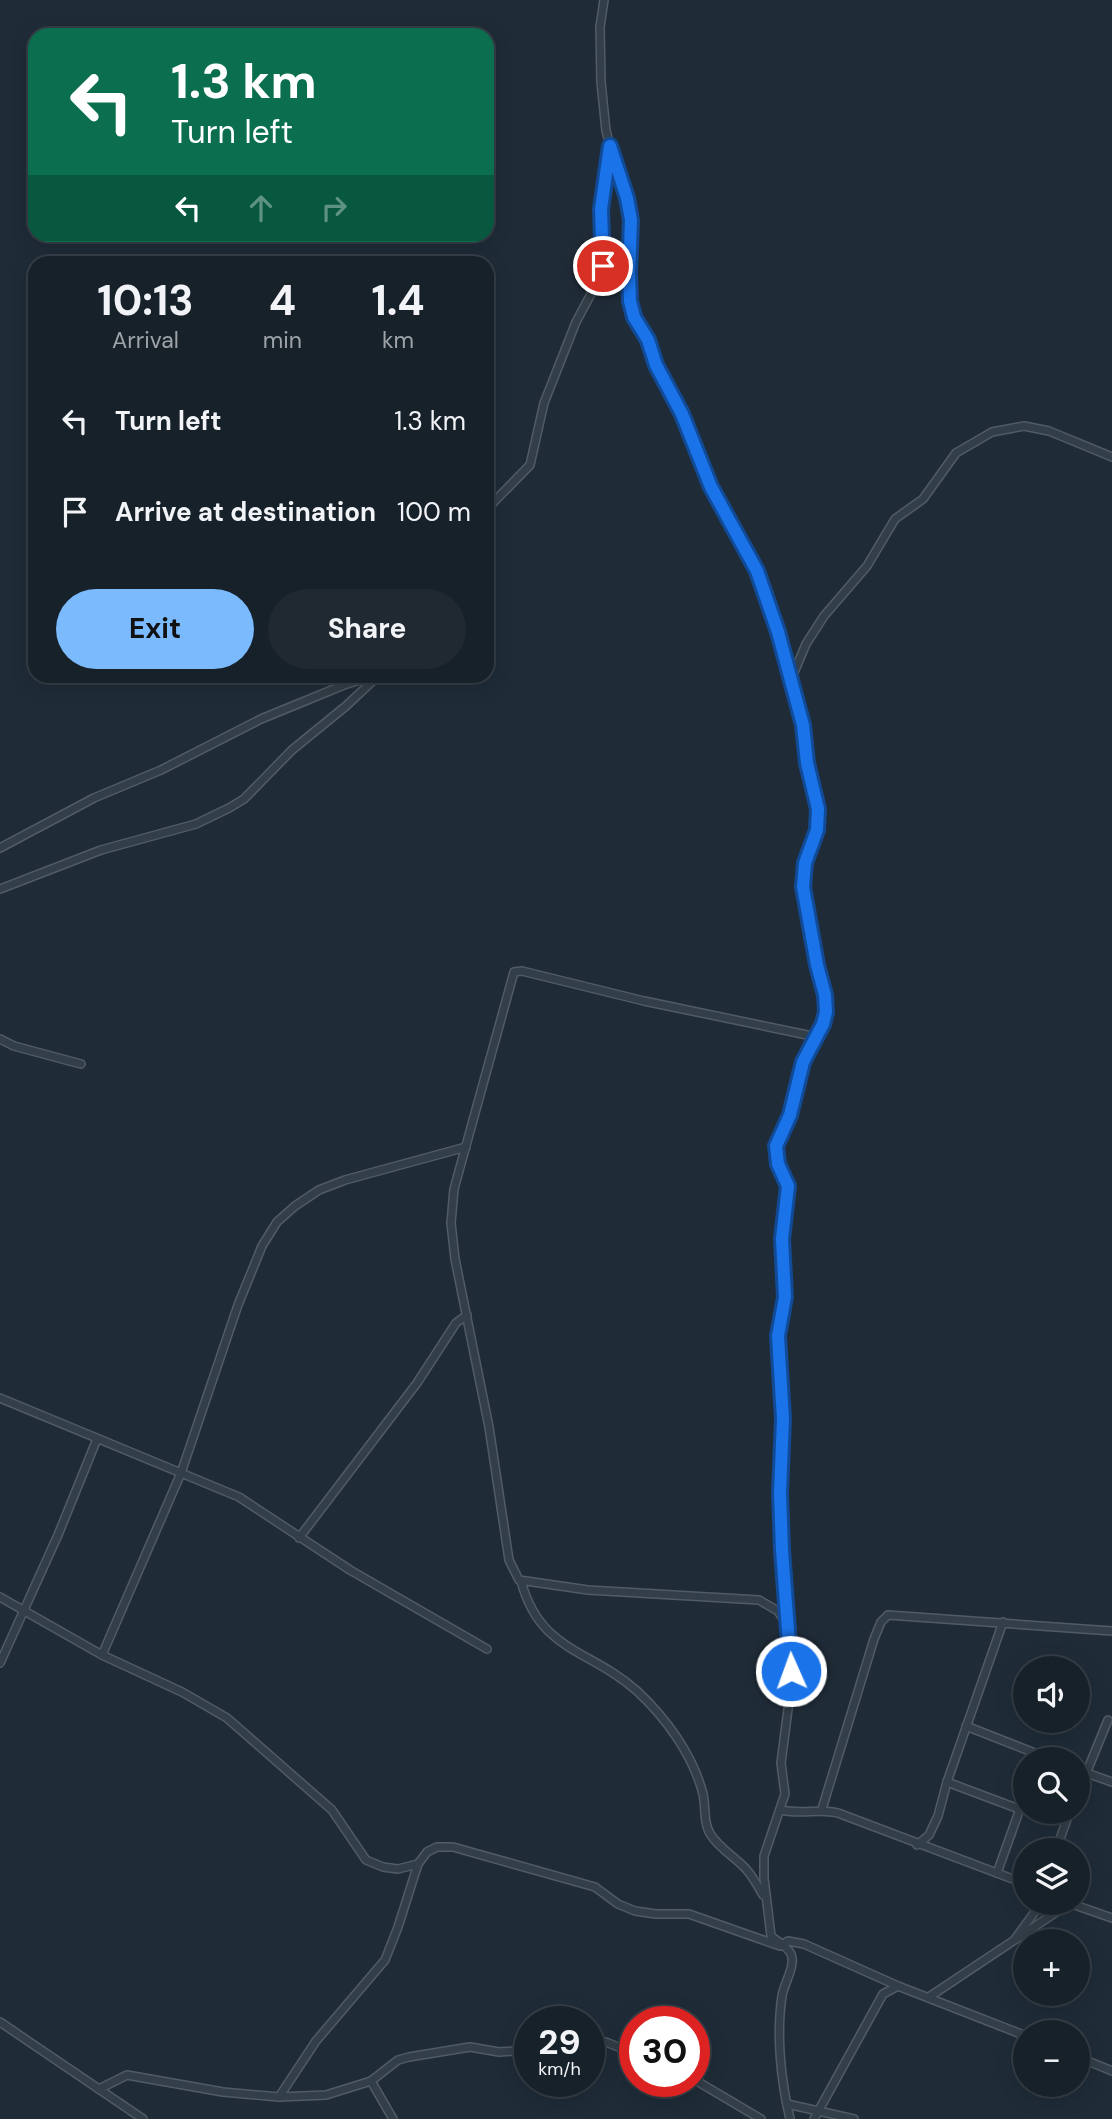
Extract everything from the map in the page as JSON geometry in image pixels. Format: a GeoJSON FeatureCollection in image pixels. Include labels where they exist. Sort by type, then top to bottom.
{"type":"FeatureCollection","features":[{"type":"Feature","properties":{"kind":"street"},"geometry":{"type":"LineString","coordinates":[[604,0],[600,27],[601,82],[610,146],[627,198],[631,220],[629,274],[630,301],[634,317],[648,340],[656,365],[682,414],[711,487],[757,571],[778,632],[803,725],[807,763],[818,809],[817,830],[803,874],[826,1012],[817,1037],[803,1062],[790,1115],[776,1146],[778,1164],[788,1186],[782,1239],[785,1297],[778,1336],[783,1419],[780,1493],[782,1550],[790,1629],[791,1686],[781,1763],[785,1794],[764,1856],[771,1936],[785,1947],[792,1960],[782,1998],[780,2033],[790,2119]]}},
{"type":"Feature","properties":{"kind":"street"},"geometry":{"type":"LineString","coordinates":[[494,502],[530,465],[544,403],[576,322],[599,279],[603,266],[601,209],[610,146]]}},
{"type":"Feature","properties":{"kind":"street"},"geometry":{"type":"LineString","coordinates":[[790,683],[806,644],[824,616],[867,566],[895,519],[923,499],[956,453],[992,432],[1024,426],[1049,431],[1112,457]]}},
{"type":"Feature","properties":{"kind":"street"},"geometry":{"type":"LineString","coordinates":[[0,848],[94,798],[161,770],[261,719],[351,683]]}},
{"type":"Feature","properties":{"kind":"street"},"geometry":{"type":"LineString","coordinates":[[0,889],[101,850],[197,824],[229,808],[244,799],[292,750],[346,706],[368,683]]}},
{"type":"Feature","properties":{"kind":"street"},"geometry":{"type":"LineString","coordinates":[[766,1901],[746,1868],[709,1832],[702,1791],[688,1756],[667,1724],[638,1692],[618,1676],[574,1651],[544,1628],[533,1615],[521,1581],[515,1575],[509,1560],[489,1427],[451,1223],[454,1189],[511,978],[517,971],[817,1037]]}},
{"type":"Feature","properties":{"kind":"street"},"geometry":{"type":"LineString","coordinates":[[0,1039],[14,1046],[81,1064]]}},
{"type":"Feature","properties":{"kind":"street"},"geometry":{"type":"LineString","coordinates":[[102,1655],[181,1473],[242,1297],[262,1246],[277,1222],[319,1190],[345,1180],[466,1147]]}},
{"type":"Feature","properties":{"kind":"street"},"geometry":{"type":"LineString","coordinates":[[299,1538],[416,1383],[456,1323],[467,1315]]}},
{"type":"Feature","properties":{"kind":"street"},"geometry":{"type":"LineString","coordinates":[[0,1408],[2,1399],[239,1497],[299,1538],[487,1649]]}},
{"type":"Feature","properties":{"kind":"street"},"geometry":{"type":"LineString","coordinates":[[0,1663],[58,1535],[97,1439]]}},
{"type":"Feature","properties":{"kind":"street"},"geometry":{"type":"LineString","coordinates":[[521,1581],[588,1590],[759,1600],[778,1611],[790,1629]]}},
{"type":"Feature","properties":{"kind":"street"},"geometry":{"type":"LineString","coordinates":[[0,1597],[102,1655],[182,1692],[228,1718],[332,1810],[366,1860],[383,1867],[398,1869],[418,1864]]}},
{"type":"Feature","properties":{"kind":"street"},"geometry":{"type":"LineString","coordinates":[[822,1809],[881,1622],[888,1615],[1112,1631]]}},
{"type":"Feature","properties":{"kind":"street"},"geometry":{"type":"LineString","coordinates":[[917,1845],[929,1835],[934,1826],[1003,1622]]}},
{"type":"Feature","properties":{"kind":"street"},"geometry":{"type":"LineString","coordinates":[[1090,1765],[1108,1720]]}},
{"type":"Feature","properties":{"kind":"street"},"geometry":{"type":"LineString","coordinates":[[966,1726],[1015,1747]]}},
{"type":"Feature","properties":{"kind":"street"},"geometry":{"type":"LineString","coordinates":[[1090,1774],[1112,1782]]}},
{"type":"Feature","properties":{"kind":"street"},"geometry":{"type":"LineString","coordinates":[[947,1782],[1013,1807]]}},
{"type":"Feature","properties":{"kind":"street"},"geometry":{"type":"LineString","coordinates":[[781,1810],[807,1814],[822,1809],[838,1813],[1013,1879]]}},
{"type":"Feature","properties":{"kind":"street"},"geometry":{"type":"LineString","coordinates":[[997,1873],[1014,1824]]}},
{"type":"Feature","properties":{"kind":"street"},"geometry":{"type":"LineString","coordinates":[[279,2097],[316,2042],[385,1960],[418,1864],[427,1852],[437,1847],[453,1847],[595,1887],[618,1904],[635,1910],[656,1914],[689,1914],[785,1947]]}},
{"type":"Feature","properties":{"kind":"street"},"geometry":{"type":"LineString","coordinates":[[1090,1910],[1112,1918]]}},
{"type":"Feature","properties":{"kind":"street"},"geometry":{"type":"LineString","coordinates":[[1011,1945],[1033,1915]]}},
{"type":"Feature","properties":{"kind":"street"},"geometry":{"type":"LineString","coordinates":[[929,1997],[1052,1915]]}},
{"type":"Feature","properties":{"kind":"street"},"geometry":{"type":"LineString","coordinates":[[785,1947],[788,1941],[804,1944],[898,1986],[1013,2031]]}},
{"type":"Feature","properties":{"kind":"street"},"geometry":{"type":"LineString","coordinates":[[816,2116],[883,1994],[898,1986]]}},
{"type":"Feature","properties":{"kind":"street"},"geometry":{"type":"LineString","coordinates":[[0,2022],[143,2119]]}},
{"type":"Feature","properties":{"kind":"street"},"geometry":{"type":"LineString","coordinates":[[99,2089],[127,2076],[223,2092],[279,2097],[326,2095],[371,2081],[398,2060],[409,2057],[470,2047],[499,2052],[514,2051]]}},
{"type":"Feature","properties":{"kind":"street"},"geometry":{"type":"LineString","coordinates":[[1090,2062],[1112,2071]]}},
{"type":"Feature","properties":{"kind":"street"},"geometry":{"type":"LineString","coordinates":[[371,2081],[393,2119]]}},
{"type":"Feature","properties":{"kind":"street"},"geometry":{"type":"LineString","coordinates":[[710,2089],[761,2119]]}},
{"type":"Feature","properties":{"kind":"street"},"geometry":{"type":"LineString","coordinates":[[787,2104],[816,2116],[854,2119]]}},
{"type":"Feature","properties":{"kind":"route"},"geometry":{"type":"LineString","coordinates":[[603,266],[601,209],[610,146],[627,198],[631,220],[629,274],[630,301],[634,317],[648,340],[656,365],[682,414],[721,508],[734,526],[757,571],[778,632],[803,725],[807,763],[818,809],[817,830],[805,863],[803,887],[826,1012],[812,1049],[803,1062],[790,1115],[776,1146],[778,1164],[788,1186],[782,1239],[785,1297],[778,1324],[778,1336],[783,1419],[780,1493],[783,1581],[790,1629],[791,1671]]}}]}
